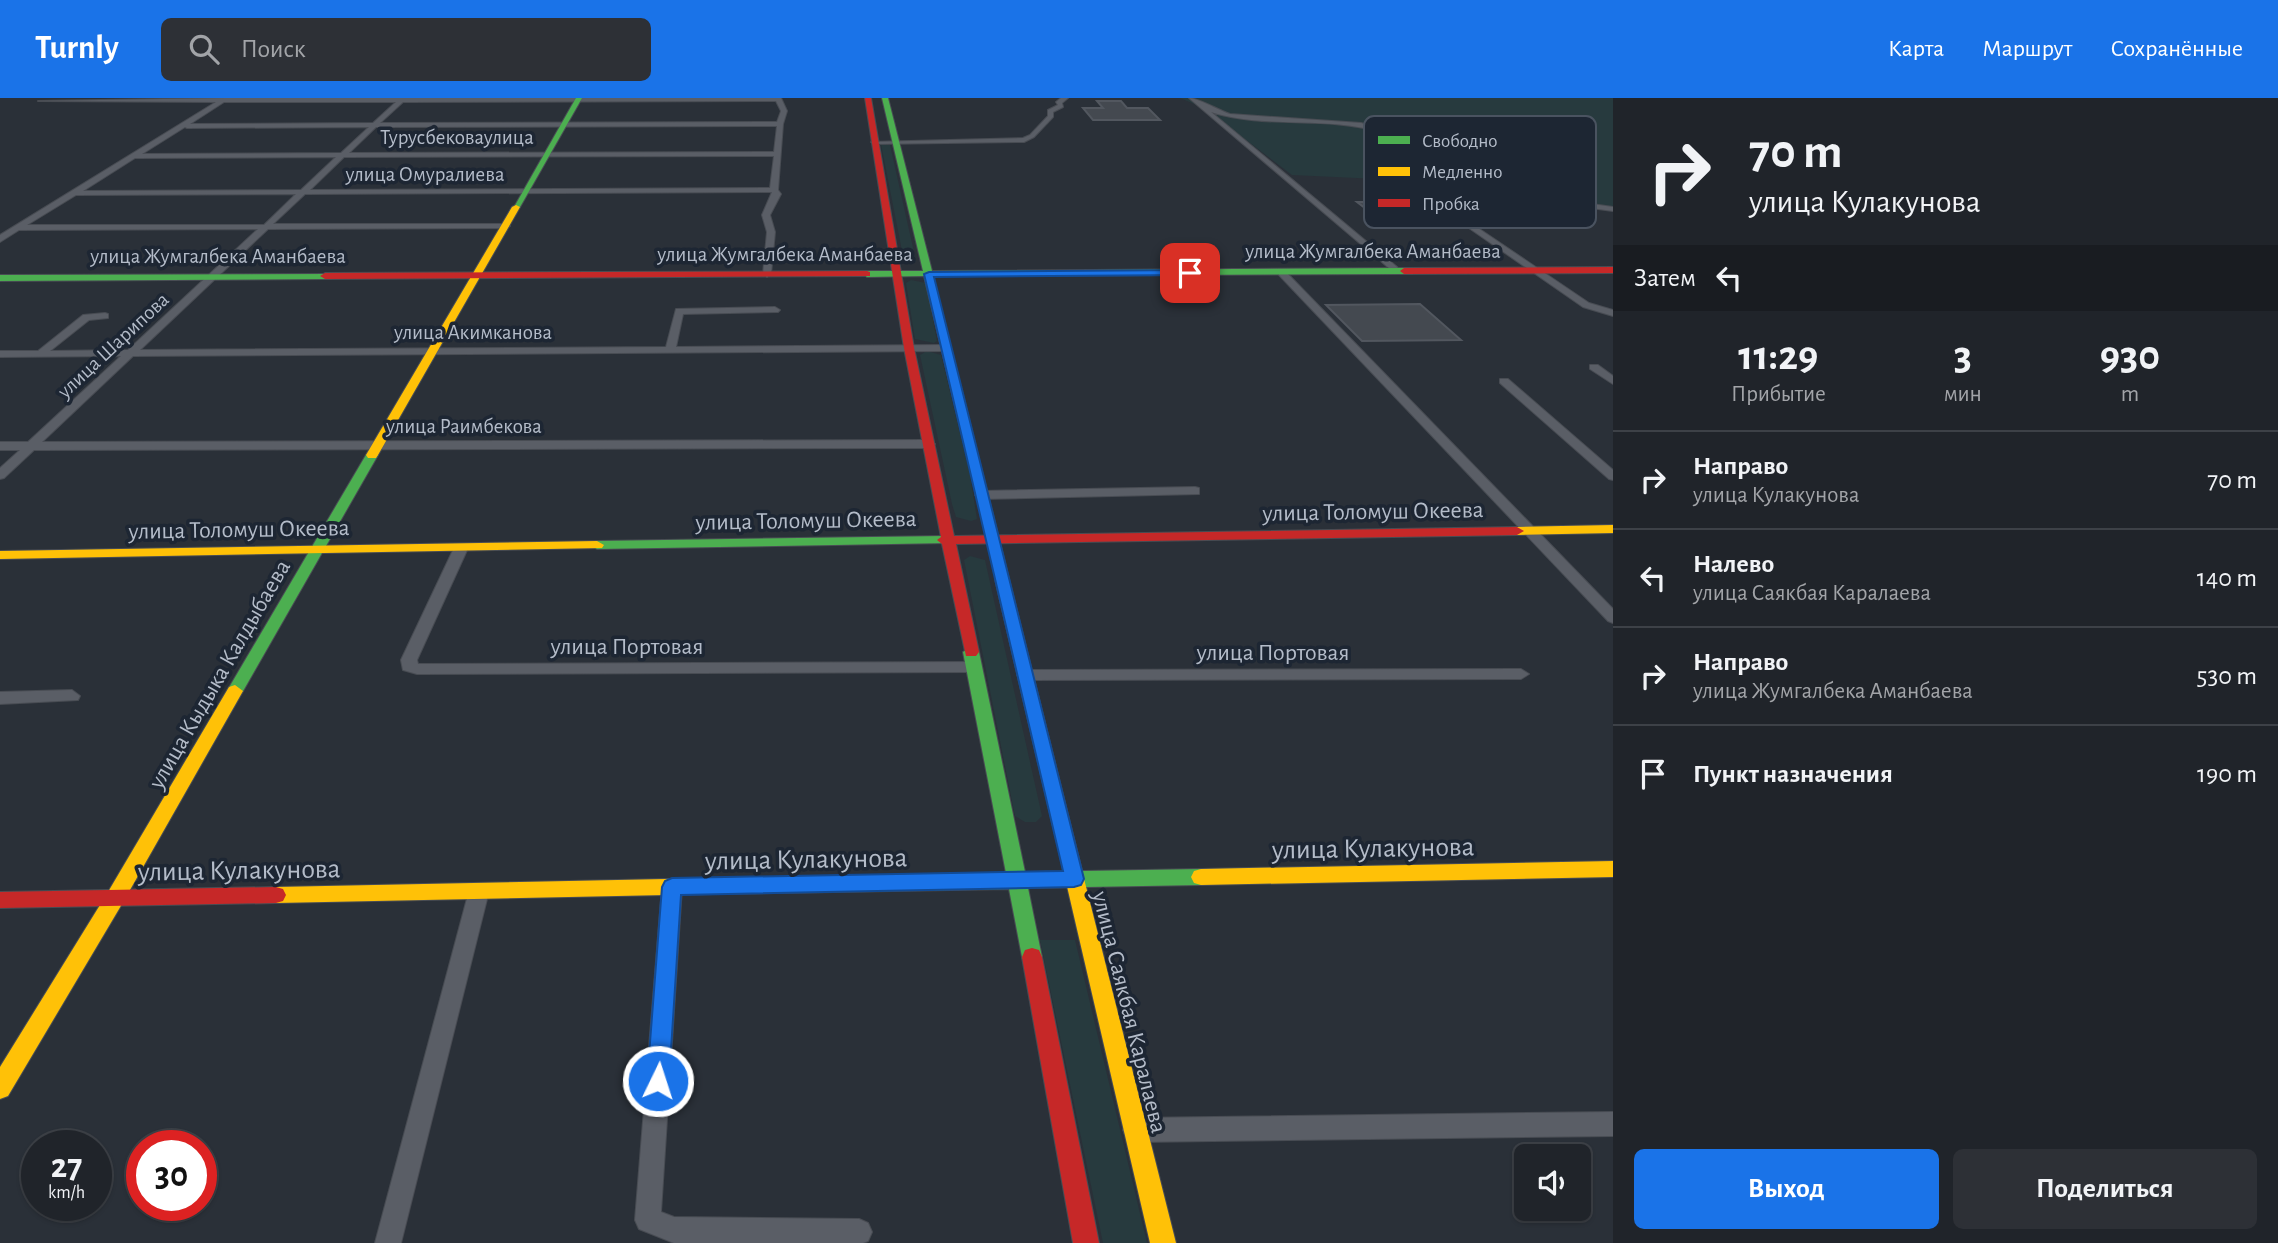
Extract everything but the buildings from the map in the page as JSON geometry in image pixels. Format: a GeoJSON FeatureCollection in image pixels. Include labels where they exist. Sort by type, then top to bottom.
{"type":"FeatureCollection","features":[{"type":"Feature","properties":{"kind":"street"},"geometry":{"type":"LineString","coordinates":[[868,98],[909,348],[1018,880],[1086,1243]]}},
{"type":"Feature","properties":{"kind":"street","name":"улица Саякбая Каралаева"},"geometry":{"type":"LineString","coordinates":[[885,98],[1163,1243]]}},
{"type":"Feature","properties":{"kind":"street"},"geometry":{"type":"LineString","coordinates":[[874,142],[1029,138],[1051,116],[1051,111],[1061,106],[1059,102],[1065,98]]}},
{"type":"Feature","properties":{"kind":"street"},"geometry":{"type":"LineString","coordinates":[[0,239],[227,99]]}},
{"type":"Feature","properties":{"kind":"street","name":"улица Шарипова"},"geometry":{"type":"LineString","coordinates":[[0,475],[403,99]]}},
{"type":"Feature","properties":{"kind":"street","name":"улица Кыдыка Калдыбаева"},"geometry":{"type":"LineString","coordinates":[[0,1088],[115,898],[578,99]]}},
{"type":"Feature","properties":{"kind":"street"},"geometry":{"type":"LineString","coordinates":[[41,101],[778,99],[784,111],[780,124],[774,190],[777,194],[766,215],[771,232],[767,274]]}},
{"type":"Feature","properties":{"kind":"street"},"geometry":{"type":"LineString","coordinates":[[1194,100],[1215,111],[1252,118],[1338,120],[1364,125]]}},
{"type":"Feature","properties":{"kind":"street"},"geometry":{"type":"LineString","coordinates":[[1194,100],[1399,272]]}},
{"type":"Feature","properties":{"kind":"street"},"geometry":{"type":"LineString","coordinates":[[187,126],[780,124]]}},
{"type":"Feature","properties":{"kind":"street","name":"Турусбековаулица"},"geometry":{"type":"LineString","coordinates":[[136,156],[779,154]]}},
{"type":"Feature","properties":{"kind":"street","name":"улица Омуралиева"},"geometry":{"type":"LineString","coordinates":[[76,193],[774,190]]}},
{"type":"Feature","properties":{"kind":"street"},"geometry":{"type":"LineString","coordinates":[[18,228],[506,226]]}},
{"type":"Feature","properties":{"kind":"street"},"geometry":{"type":"LineString","coordinates":[[1475,228],[1586,305],[1613,313]]}},
{"type":"Feature","properties":{"kind":"street","name":"улица Жумгалбека Аманбаева"},"geometry":{"type":"LineString","coordinates":[[0,278],[1613,270]]}},
{"type":"Feature","properties":{"kind":"street"},"geometry":{"type":"LineString","coordinates":[[1282,273],[1613,618]]}},
{"type":"Feature","properties":{"kind":"street"},"geometry":{"type":"LineString","coordinates":[[670,351],[679,311],[775,310]]}},
{"type":"Feature","properties":{"kind":"street"},"geometry":{"type":"LineString","coordinates":[[41,353],[86,317],[105,316]]}},
{"type":"Feature","properties":{"kind":"street","name":"улица Акимканова"},"geometry":{"type":"LineString","coordinates":[[0,354],[946,348]]}},
{"type":"Feature","properties":{"kind":"street"},"geometry":{"type":"LineString","coordinates":[[1594,367],[1613,381]]}},
{"type":"Feature","properties":{"kind":"street"},"geometry":{"type":"LineString","coordinates":[[1504,381],[1613,476]]}},
{"type":"Feature","properties":{"kind":"street","name":"улица Раимбекова"},"geometry":{"type":"LineString","coordinates":[[0,446],[929,444]]}},
{"type":"Feature","properties":{"kind":"street"},"geometry":{"type":"LineString","coordinates":[[981,495],[1195,491]]}},
{"type":"Feature","properties":{"kind":"street","name":"улица Толомуш Океева"},"geometry":{"type":"LineString","coordinates":[[0,555],[1613,530]]}},
{"type":"Feature","properties":{"kind":"street","name":"улица Портовая"},"geometry":{"type":"LineString","coordinates":[[461,548],[409,660],[409,666],[417,669],[975,667]]}},
{"type":"Feature","properties":{"kind":"street","name":"улица Портовая"},"geometry":{"type":"LineString","coordinates":[[1025,675],[1521,674]]}},
{"type":"Feature","properties":{"kind":"street"},"geometry":{"type":"LineString","coordinates":[[0,698],[72,696]]}},
{"type":"Feature","properties":{"kind":"street","name":"улица Кулакунова"},"geometry":{"type":"LineString","coordinates":[[0,900],[1613,869]]}},
{"type":"Feature","properties":{"kind":"street"},"geometry":{"type":"LineString","coordinates":[[672,887],[648,1220],[674,1230],[859,1231]]}},
{"type":"Feature","properties":{"kind":"street"},"geometry":{"type":"LineString","coordinates":[[388,1243],[479,891]]}},
{"type":"Feature","properties":{"kind":"street"},"geometry":{"type":"LineString","coordinates":[[1135,1130],[1613,1124]]}},
{"type":"Feature","properties":{"kind":"green space"},"geometry":{"type":"Polygon","coordinates":[[[1180,98],[1613,98],[1613,208],[1596,206],[1596,116],[1364,116],[1364,178],[1292,175],[1204,108],[1180,98]]]}},
{"type":"Feature","properties":{"kind":"green space"},"geometry":{"type":"Polygon","coordinates":[[[881,144],[890,145],[916,261],[913,264],[904,261],[881,144]]]}},
{"type":"Feature","properties":{"kind":"green space"},"geometry":{"type":"Polygon","coordinates":[[[911,280],[926,283],[937,341],[934,343],[915,339],[906,283],[911,280]]]}},
{"type":"Feature","properties":{"kind":"green space"},"geometry":{"type":"Polygon","coordinates":[[[927,351],[941,355],[970,475],[977,519],[971,521],[956,517],[952,504],[920,355],[927,351]]]}},
{"type":"Feature","properties":{"kind":"green space"},"geometry":{"type":"Polygon","coordinates":[[[970,556],[985,560],[1042,816],[1036,822],[1025,822],[1015,816],[964,560],[970,556]]]}},
{"type":"Feature","properties":{"kind":"green space"},"geometry":{"type":"Polygon","coordinates":[[[1040,940],[1075,940],[1147,1243],[1103,1243],[1040,940]]]}},
{"type":"Feature","properties":{"kind":"traffic: fast"},"geometry":{"type":"LineString","coordinates":[[516,207],[579,98]]}},
{"type":"Feature","properties":{"kind":"traffic: fast"},"geometry":{"type":"LineString","coordinates":[[885,98],[1002,579]]}},
{"type":"Feature","properties":{"kind":"traffic: fast"},"geometry":{"type":"LineString","coordinates":[[867,274],[1404,271]]}},
{"type":"Feature","properties":{"kind":"traffic: fast"},"geometry":{"type":"LineString","coordinates":[[0,278],[325,276]]}},
{"type":"Feature","properties":{"kind":"traffic: fast"},"geometry":{"type":"LineString","coordinates":[[235,691],[372,455]]}},
{"type":"Feature","properties":{"kind":"traffic: fast"},"geometry":{"type":"LineString","coordinates":[[597,545],[944,540]]}},
{"type":"Feature","properties":{"kind":"traffic: fast"},"geometry":{"type":"LineString","coordinates":[[971,652],[1032,957]]}},
{"type":"Feature","properties":{"kind":"traffic: fast"},"geometry":{"type":"LineString","coordinates":[[714,886],[1201,877]]}},
{"type":"Feature","properties":{"kind":"traffic: slow"},"geometry":{"type":"LineString","coordinates":[[372,455],[516,207]]}},
{"type":"Feature","properties":{"kind":"traffic: slow"},"geometry":{"type":"LineString","coordinates":[[1517,531],[1613,529]]}},
{"type":"Feature","properties":{"kind":"traffic: slow"},"geometry":{"type":"LineString","coordinates":[[0,555],[597,545]]}},
{"type":"Feature","properties":{"kind":"traffic: slow"},"geometry":{"type":"LineString","coordinates":[[0,1088],[115,898],[235,691]]}},
{"type":"Feature","properties":{"kind":"traffic: slow"},"geometry":{"type":"LineString","coordinates":[[1065,839],[1163,1243]]}},
{"type":"Feature","properties":{"kind":"traffic: slow"},"geometry":{"type":"LineString","coordinates":[[1201,877],[1613,869]]}},
{"type":"Feature","properties":{"kind":"traffic: slow"},"geometry":{"type":"LineString","coordinates":[[276,895],[714,886]]}},
{"type":"Feature","properties":{"kind":"traffic: jam"},"geometry":{"type":"LineString","coordinates":[[868,98],[909,348],[971,652]]}},
{"type":"Feature","properties":{"kind":"traffic: jam"},"geometry":{"type":"LineString","coordinates":[[1404,271],[1613,270]]}},
{"type":"Feature","properties":{"kind":"traffic: jam"},"geometry":{"type":"LineString","coordinates":[[325,276],[867,274]]}},
{"type":"Feature","properties":{"kind":"traffic: jam"},"geometry":{"type":"LineString","coordinates":[[944,540],[1517,531]]}},
{"type":"Feature","properties":{"kind":"traffic: jam"},"geometry":{"type":"LineString","coordinates":[[1002,579],[1065,839]]}},
{"type":"Feature","properties":{"kind":"traffic: jam"},"geometry":{"type":"LineString","coordinates":[[0,900],[276,895]]}},
{"type":"Feature","properties":{"kind":"traffic: jam"},"geometry":{"type":"LineString","coordinates":[[1032,957],[1086,1243]]}},
{"type":"Feature","properties":{"kind":"route"},"geometry":{"type":"LineString","coordinates":[[658,1081],[672,887],[1074,879],[929,274],[1190,273]]}}]}
